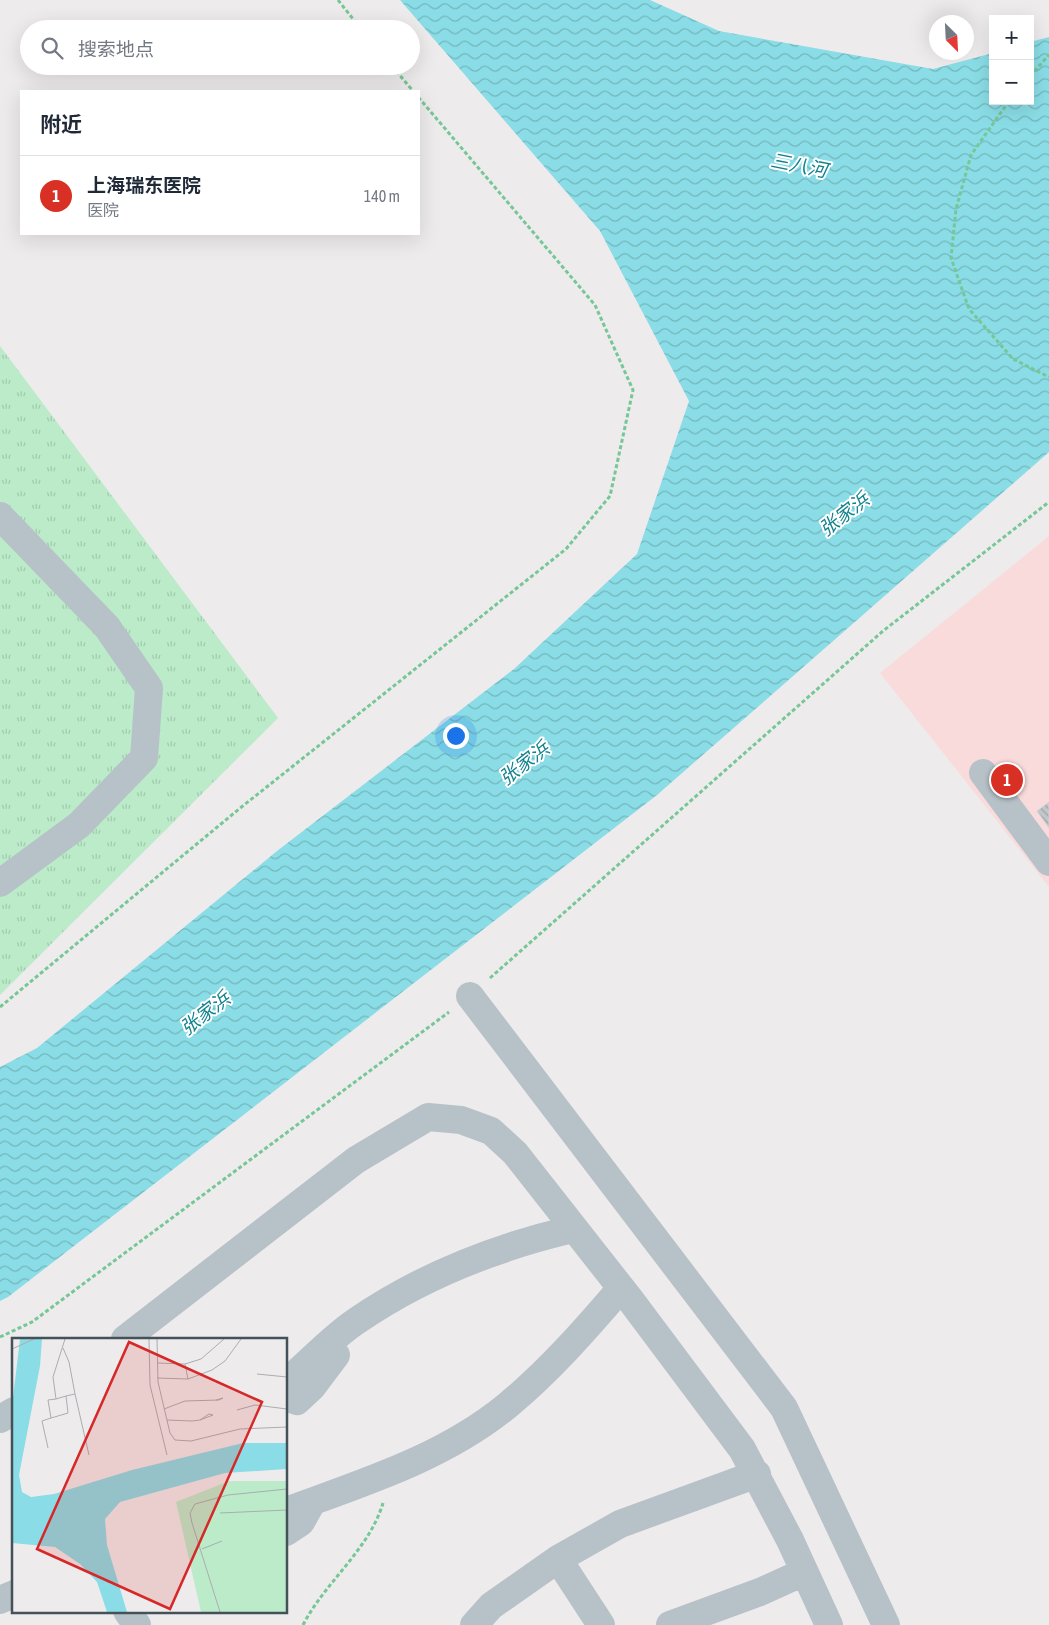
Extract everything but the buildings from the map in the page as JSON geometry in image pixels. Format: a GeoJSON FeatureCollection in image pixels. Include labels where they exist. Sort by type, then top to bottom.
{"type":"FeatureCollection","features":[{"type":"Feature","properties":{"kind":"street"},"geometry":{"type":"LineString","coordinates":[[0,516],[107,626],[149,688],[144,758],[79,825],[0,883]]}},
{"type":"Feature","properties":{"kind":"street"},"geometry":{"type":"LineString","coordinates":[[983,773],[1049,862]]}},
{"type":"Feature","properties":{"kind":"street"},"geometry":{"type":"LineString","coordinates":[[470,996],[784,1408],[886,1625]]}},
{"type":"Feature","properties":{"kind":"street"},"geometry":{"type":"LineString","coordinates":[[126,1338],[356,1160],[428,1117],[461,1120],[491,1131],[515,1152],[621,1288],[742,1449],[757,1474],[829,1625]]}},
{"type":"Feature","properties":{"kind":"street"},"geometry":{"type":"LineString","coordinates":[[288,1380],[354,1323],[404,1293],[465,1263],[522,1241],[573,1228]]}},
{"type":"Feature","properties":{"kind":"street"},"geometry":{"type":"LineString","coordinates":[[288,1531],[301,1522],[298,1507],[383,1475],[464,1435],[507,1406],[550,1366],[621,1288]]}},
{"type":"Feature","properties":{"kind":"street"},"geometry":{"type":"LineString","coordinates":[[288,1398],[297,1401],[312,1387],[330,1365],[354,1323]]}},
{"type":"Feature","properties":{"kind":"street"},"geometry":{"type":"LineString","coordinates":[[0,1419],[12,1412]]}},
{"type":"Feature","properties":{"kind":"street"},"geometry":{"type":"LineString","coordinates":[[474,1625],[490,1606],[558,1559],[620,1524],[757,1474]]}},
{"type":"Feature","properties":{"kind":"street"},"geometry":{"type":"LineString","coordinates":[[558,1559],[601,1625]]}},
{"type":"Feature","properties":{"kind":"street"},"geometry":{"type":"LineString","coordinates":[[670,1625],[760,1592],[804,1572]]}},
{"type":"Feature","properties":{"kind":"street"},"geometry":{"type":"LineString","coordinates":[[0,1600],[12,1595]]}},
{"type":"Feature","properties":{"kind":"street"},"geometry":{"type":"LineString","coordinates":[[128,1612],[137,1625]]}},
{"type":"Feature","properties":{"kind":"path"},"geometry":{"type":"LineString","coordinates":[[338,0],[354,20]]}},
{"type":"Feature","properties":{"kind":"path"},"geometry":{"type":"LineString","coordinates":[[1034,72],[1049,55]]}},
{"type":"Feature","properties":{"kind":"path"},"geometry":{"type":"LineString","coordinates":[[400,75],[412,90]]}},
{"type":"Feature","properties":{"kind":"path"},"geometry":{"type":"LineString","coordinates":[[0,1007],[239,809],[566,549],[610,496],[633,390],[595,305],[420,99]]}},
{"type":"Feature","properties":{"kind":"path"},"geometry":{"type":"LineString","coordinates":[[1006,105],[971,155],[956,209],[951,258],[970,309],[1014,358],[1049,377]]}},
{"type":"Feature","properties":{"kind":"path"},"geometry":{"type":"LineString","coordinates":[[0,1337],[32,1322],[470,996],[883,631],[1049,502]]}},
{"type":"Feature","properties":{"kind":"path"},"geometry":{"type":"LineString","coordinates":[[303,1625],[313,1604],[361,1545],[378,1520],[386,1491],[383,1475]]}},
{"type":"Feature","properties":{"kind":"shaded area"},"geometry":{"type":"Polygon","coordinates":[[[1049,536],[1049,887],[880,673],[1049,536]]]}},
{"type":"Feature","properties":{"kind":"green space"},"geometry":{"type":"Polygon","coordinates":[[[0,346],[278,718],[0,995],[0,346]]]}},
{"type":"Feature","properties":{"kind":"water"},"geometry":{"type":"Polygon","coordinates":[[[400,0],[650,0],[719,31],[933,69],[967,60],[974,60],[974,58],[989,54],[989,105],[1034,105],[1034,41],[1049,37],[1049,452],[657,795],[8,1297],[0,1301],[0,1067],[37,1048],[277,851],[514,669],[637,554],[689,401],[600,231],[420,23],[420,20],[417,20],[400,0]]]}},
{"type":"Feature","properties":{"kind":"place","name":"上海瑞东医院"},"geometry":{"type":"Point","coordinates":[1007,780]}},
{"type":"Feature","properties":{"kind":"water label","name":"三八河"},"geometry":{"type":"Point","coordinates":[799,165]}},
{"type":"Feature","properties":{"kind":"water label","name":"张家浜"},"geometry":{"type":"Point","coordinates":[844,514]}},
{"type":"Feature","properties":{"kind":"water label","name":"张家浜"},"geometry":{"type":"Point","coordinates":[524,763]}},
{"type":"Feature","properties":{"kind":"water label","name":"张家浜"},"geometry":{"type":"Point","coordinates":[205,1013]}}]}
